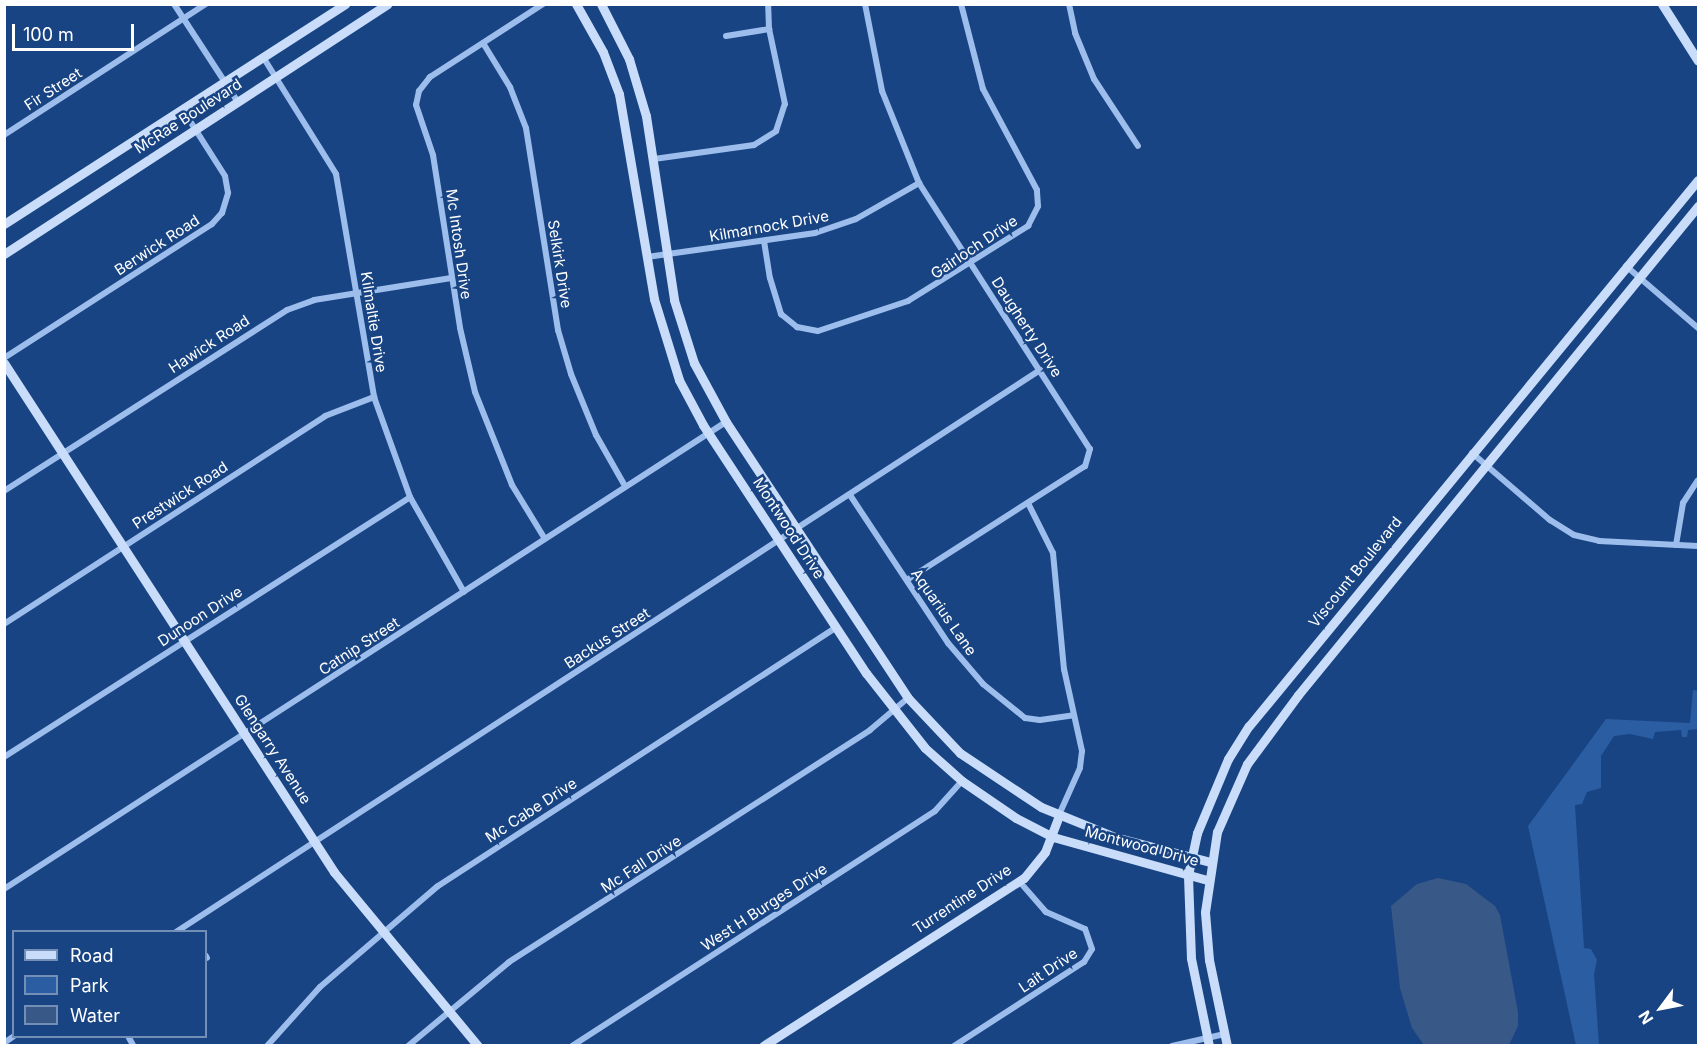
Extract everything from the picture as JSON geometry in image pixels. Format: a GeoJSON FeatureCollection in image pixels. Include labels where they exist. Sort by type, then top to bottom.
{"type":"FeatureCollection","features":[{"type":"Feature","properties":{"kind":"main road","name":"McRae Boulevard"},"geometry":{"type":"LineString","coordinates":[[4,224],[345,4]]}},
{"type":"Feature","properties":{"kind":"main road","name":"McRae Boulevard"},"geometry":{"type":"LineString","coordinates":[[4,254],[388,4]]}},
{"type":"Feature","properties":{"kind":"main road","name":"Montwood Drive"},"geometry":{"type":"LineString","coordinates":[[576,4],[603,52],[619,94],[647,257],[666,348],[686,394],[835,628],[893,710],[962,781],[1016,818],[1053,837],[1207,880]]}},
{"type":"Feature","properties":{"kind":"main road","name":"Montwood Drive"},"geometry":{"type":"LineString","coordinates":[[601,4],[639,88],[654,159],[674,300],[687,344],[726,422],[908,698],[960,753],[1018,795],[1059,816],[1115,837],[1210,862]]}},
{"type":"Feature","properties":{"kind":"main road"},"geometry":{"type":"LineString","coordinates":[[1662,4],[1698,61]]}},
{"type":"Feature","properties":{"kind":"main road","name":"Viscount Boulevard"},"geometry":{"type":"LineString","coordinates":[[1208,1042],[1191,958],[1188,875],[1191,856],[1218,778],[1237,744],[1267,704],[1625,265],[1698,180]]}},
{"type":"Feature","properties":{"kind":"main road"},"geometry":{"type":"LineString","coordinates":[[1227,1046],[1208,952],[1207,880],[1210,862],[1234,789],[1282,715],[1640,280],[1698,206]]}},
{"type":"Feature","properties":{"kind":"main road","name":"Glengarry Avenue"},"geometry":{"type":"LineString","coordinates":[[4,363],[315,842],[381,931],[478,1046]]}},
{"type":"Feature","properties":{"kind":"main road"},"geometry":{"type":"LineString","coordinates":[[1372,576],[1387,588]]}},
{"type":"Feature","properties":{"kind":"main road"},"geometry":{"type":"LineString","coordinates":[[1267,704],[1282,715]]}},
{"type":"Feature","properties":{"kind":"main road","name":"Turrentine Drive"},"geometry":{"type":"LineString","coordinates":[[763,1046],[1019,881],[1036,865],[1053,837],[1059,816]]}},
{"type":"Feature","properties":{"kind":"street"},"geometry":{"type":"LineString","coordinates":[[174,4],[238,102]]}},
{"type":"Feature","properties":{"kind":"street","name":"Fir Street"},"geometry":{"type":"LineString","coordinates":[[4,135],[206,4]]}},
{"type":"Feature","properties":{"kind":"street","name":"Mc Intosh Drive"},"geometry":{"type":"LineString","coordinates":[[543,4],[429,77],[419,91],[416,105],[433,155],[467,364],[484,420],[512,485],[545,539]]}},
{"type":"Feature","properties":{"kind":"street"},"geometry":{"type":"LineString","coordinates":[[654,159],[754,145],[776,131],[785,104],[769,29],[768,4]]}},
{"type":"Feature","properties":{"kind":"street","name":"Daugherty Drive"},"geometry":{"type":"LineString","coordinates":[[864,4],[882,91],[919,183],[1087,441],[1090,456],[1084,466],[907,580]]}},
{"type":"Feature","properties":{"kind":"street","name":"Gairloch Drive"},"geometry":{"type":"LineString","coordinates":[[765,241],[770,278],[781,314],[797,327],[808,331],[882,312],[933,288],[1028,226],[1036,214],[1038,198],[1035,185],[983,89],[961,4]]}},
{"type":"Feature","properties":{"kind":"street"},"geometry":{"type":"LineString","coordinates":[[1069,4],[1075,33],[1094,79],[1138,146]]}},
{"type":"Feature","properties":{"kind":"street"},"geometry":{"type":"LineString","coordinates":[[726,36],[769,29]]}},
{"type":"Feature","properties":{"kind":"street","name":"Selkirk Drive"},"geometry":{"type":"LineString","coordinates":[[483,43],[510,87],[526,128],[567,363],[596,435],[626,486]]}},
{"type":"Feature","properties":{"kind":"street","name":"Kilmaltie Drive"},"geometry":{"type":"LineString","coordinates":[[263,57],[336,174],[374,397],[410,497],[464,592]]}},
{"type":"Feature","properties":{"kind":"street","name":"Berwick Road"},"geometry":{"type":"LineString","coordinates":[[4,358],[216,220],[226,205],[227,184],[183,110]]}},
{"type":"Feature","properties":{"kind":"street","name":"Kilmarnock Drive"},"geometry":{"type":"LineString","coordinates":[[647,257],[765,241],[836,227],[919,183]]}},
{"type":"Feature","properties":{"kind":"street"},"geometry":{"type":"LineString","coordinates":[[1625,265],[1698,328]]}},
{"type":"Feature","properties":{"kind":"street","name":"Hawick Road"},"geometry":{"type":"LineString","coordinates":[[4,491],[286,310],[356,292],[452,278]]}},
{"type":"Feature","properties":{"kind":"street","name":"Backus Street"},"geometry":{"type":"LineString","coordinates":[[179,930],[1041,370]]}},
{"type":"Feature","properties":{"kind":"street","name":"Prestwick Road"},"geometry":{"type":"LineString","coordinates":[[4,624],[325,416],[374,397]]}},
{"type":"Feature","properties":{"kind":"street","name":"Catnip Street"},"geometry":{"type":"LineString","coordinates":[[4,889],[726,422]]}},
{"type":"Feature","properties":{"kind":"street"},"geometry":{"type":"LineString","coordinates":[[1472,453],[1550,520],[1574,535],[1599,541],[1698,546]]}},
{"type":"Feature","properties":{"kind":"street"},"geometry":{"type":"LineString","coordinates":[[1676,544],[1683,503],[1698,480]]}},
{"type":"Feature","properties":{"kind":"street","name":"Aquarius Lane"},"geometry":{"type":"LineString","coordinates":[[850,495],[961,660],[1014,712],[1034,720],[1074,715]]}},
{"type":"Feature","properties":{"kind":"street","name":"Dunoon Drive"},"geometry":{"type":"LineString","coordinates":[[4,757],[410,497]]}},
{"type":"Feature","properties":{"kind":"street","name":"Turrentine Drive"},"geometry":{"type":"LineString","coordinates":[[1028,503],[1053,553],[1064,669],[1082,758],[1059,816]]}},
{"type":"Feature","properties":{"kind":"street","name":"Mc Cabe Drive"},"geometry":{"type":"LineString","coordinates":[[267,1046],[320,987],[381,931],[459,871],[835,628]]}},
{"type":"Feature","properties":{"kind":"street","name":"Mc Fall Drive"},"geometry":{"type":"LineString","coordinates":[[408,1046],[448,1010],[509,962],[870,730],[908,698]]}},
{"type":"Feature","properties":{"kind":"street","name":"West H Burges Drive"},"geometry":{"type":"LineString","coordinates":[[572,1046],[935,811],[962,781]]}},
{"type":"Feature","properties":{"kind":"street","name":"Lait Drive"},"geometry":{"type":"LineString","coordinates":[[954,1046],[1084,962],[1092,949],[1085,929],[1046,912],[1019,881]]}},
{"type":"Feature","properties":{"kind":"street"},"geometry":{"type":"LineString","coordinates":[[186,925],[189,930]]}},
{"type":"Feature","properties":{"kind":"street"},"geometry":{"type":"LineString","coordinates":[[1172,1046],[1208,1042],[1225,1034]]}},
{"type":"Feature","properties":{"kind":"green space"},"geometry":{"type":"Polygon","coordinates":[[[1693,690],[1698,691],[1698,729],[1688,730],[1687,737],[1682,737],[1681,730],[1655,732],[1653,739],[1630,734],[1614,736],[1601,756],[1601,788],[1587,792],[1582,804],[1575,805],[1584,948],[1591,949],[1597,960],[1594,974],[1599,1045],[1576,1045],[1528,826],[1606,719],[1690,723],[1693,690]]]}},
{"type":"Feature","properties":{"kind":"water"},"geometry":{"type":"Polygon","coordinates":[[[1438,878],[1466,884],[1495,906],[1500,915],[1518,1012],[1518,1026],[1509,1045],[1424,1045],[1412,1028],[1400,988],[1391,906],[1417,884],[1438,878]]]}}]}
